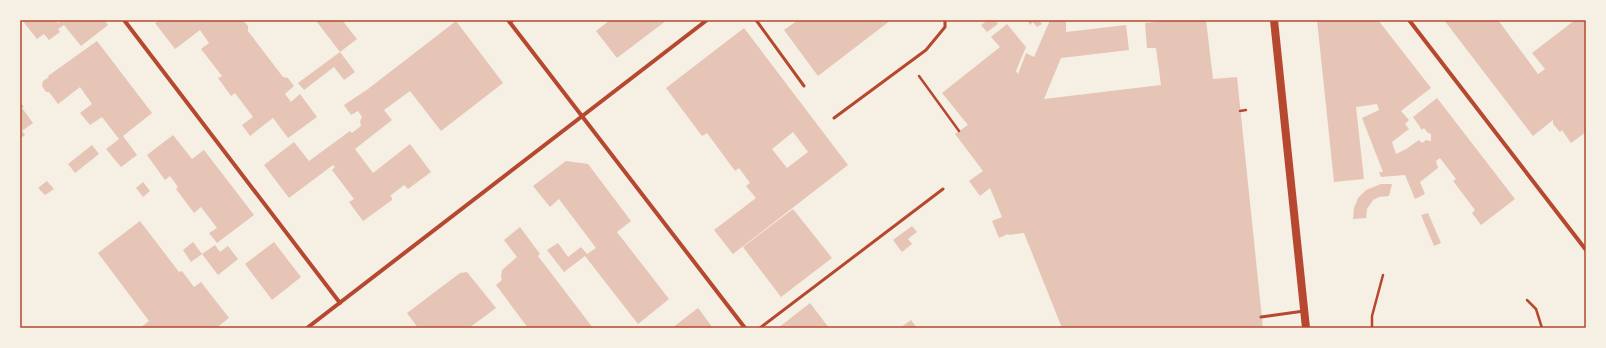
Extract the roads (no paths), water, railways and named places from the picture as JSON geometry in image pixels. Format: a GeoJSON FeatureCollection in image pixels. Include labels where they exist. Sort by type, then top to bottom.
{"type":"FeatureCollection","features":[{"type":"Feature","properties":{"kind":"main road"},"geometry":{"type":"LineString","coordinates":[[1274,20],[1306,328]]}},
{"type":"Feature","properties":{"kind":"street"},"geometry":{"type":"LineString","coordinates":[[124,20],[340,302]]}},
{"type":"Feature","properties":{"kind":"street"},"geometry":{"type":"LineString","coordinates":[[306,328],[707,20]]}},
{"type":"Feature","properties":{"kind":"street"},"geometry":{"type":"LineString","coordinates":[[1409,20],[1586,250]]}},
{"type":"Feature","properties":{"kind":"street"},"geometry":{"type":"LineString","coordinates":[[511,21],[745,328]]}},
{"type":"Feature","properties":{"kind":"lane"},"geometry":{"type":"LineString","coordinates":[[756,20],[804,86]]}},
{"type":"Feature","properties":{"kind":"lane"},"geometry":{"type":"LineString","coordinates":[[834,118],[926,50],[945,27],[945,20]]}},
{"type":"Feature","properties":{"kind":"lane"},"geometry":{"type":"LineString","coordinates":[[760,328],[943,189]]}},
{"type":"Feature","properties":{"kind":"lane"},"geometry":{"type":"LineString","coordinates":[[1261,316],[1304,311]]}}]}
